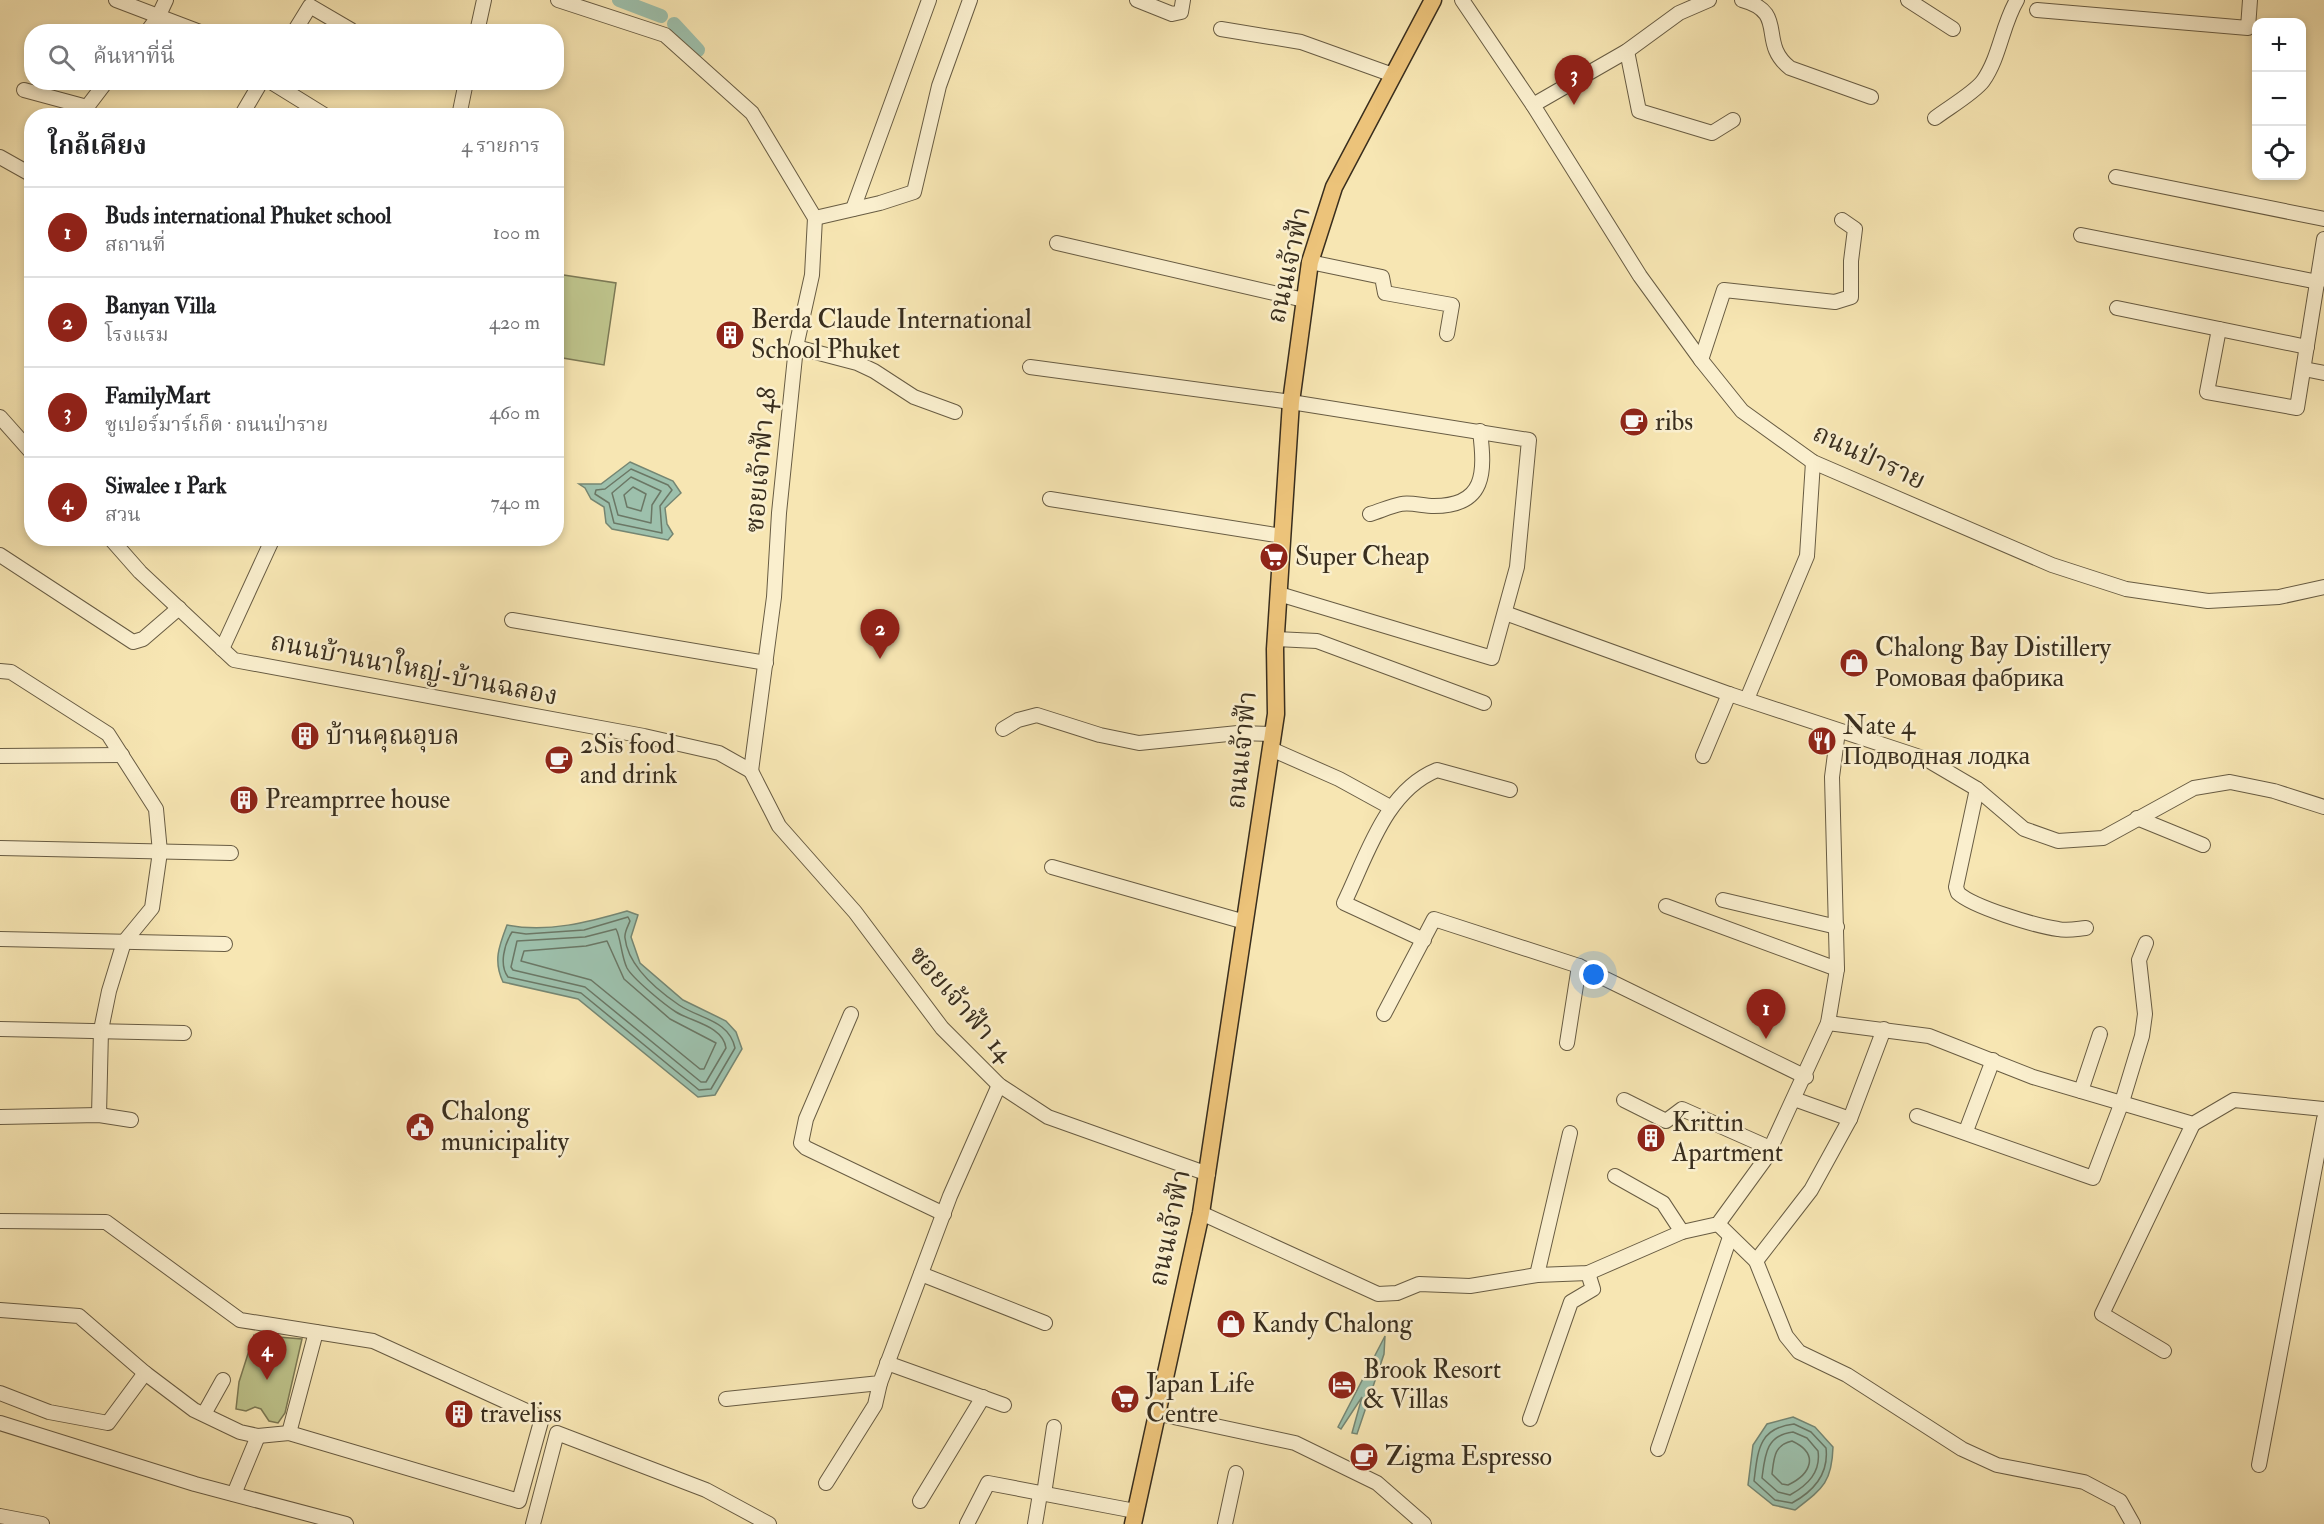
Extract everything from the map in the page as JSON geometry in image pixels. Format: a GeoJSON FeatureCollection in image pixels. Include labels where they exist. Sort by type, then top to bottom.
{"type":"FeatureCollection","features":[{"type":"Feature","properties":{"kind":"main road","name":"ถนนเจ้าฟ้า"},"geometry":{"type":"LineString","coordinates":[[1134,1518],[1208,1174],[1276,714],[1276,639],[1291,402],[1310,262],[1334,187],[1433,0]]}},
{"type":"Feature","properties":{"kind":"street"},"geometry":{"type":"LineString","coordinates":[[116,0],[178,24]]}},
{"type":"Feature","properties":{"kind":"street"},"geometry":{"type":"LineString","coordinates":[[153,24],[166,0]]}},
{"type":"Feature","properties":{"kind":"street"},"geometry":{"type":"LineString","coordinates":[[479,24],[484,0]]}},
{"type":"Feature","properties":{"kind":"street"},"geometry":{"type":"LineString","coordinates":[[558,0],[665,34],[752,113],[815,218],[914,192],[939,86],[970,0]]}},
{"type":"Feature","properties":{"kind":"street"},"geometry":{"type":"LineString","coordinates":[[853,209],[929,0]]}},
{"type":"Feature","properties":{"kind":"street"},"geometry":{"type":"LineString","coordinates":[[1137,0],[1175,14],[1183,9],[1183,0]]}},
{"type":"Feature","properties":{"kind":"street","name":"ถนนป่าราย"},"geometry":{"type":"LineString","coordinates":[[1462,0],[1533,105],[1640,276],[1701,360],[1742,411],[1813,462],[2052,565],[2126,589],[2208,601],[2279,597],[2324,587]]}},
{"type":"Feature","properties":{"kind":"street"},"geometry":{"type":"LineString","coordinates":[[1533,105],[1627,51],[1679,13],[1708,0]]}},
{"type":"Feature","properties":{"kind":"street"},"geometry":{"type":"LineString","coordinates":[[1742,0],[1764,9],[1770,17],[1774,49],[1779,59],[1790,68],[1871,97]]}},
{"type":"Feature","properties":{"kind":"street"},"geometry":{"type":"LineString","coordinates":[[1908,0],[1953,29]]}},
{"type":"Feature","properties":{"kind":"street"},"geometry":{"type":"LineString","coordinates":[[1935,118],[1982,82],[2004,37],[2011,10],[2017,0]]}},
{"type":"Feature","properties":{"kind":"street"},"geometry":{"type":"LineString","coordinates":[[2037,10],[2248,28],[2250,0]]}},
{"type":"Feature","properties":{"kind":"street"},"geometry":{"type":"LineString","coordinates":[[299,24],[310,6],[341,24]]}},
{"type":"Feature","properties":{"kind":"street"},"geometry":{"type":"LineString","coordinates":[[1221,28],[1300,42],[1394,75]]}},
{"type":"Feature","properties":{"kind":"street"},"geometry":{"type":"LineString","coordinates":[[1627,51],[1639,111],[1712,133],[1734,120]]}},
{"type":"Feature","properties":{"kind":"street"},"geometry":{"type":"LineString","coordinates":[[24,90],[77,108]]}},
{"type":"Feature","properties":{"kind":"street"},"geometry":{"type":"LineString","coordinates":[[88,108],[100,90]]}},
{"type":"Feature","properties":{"kind":"street"},"geometry":{"type":"LineString","coordinates":[[246,108],[256,90]]}},
{"type":"Feature","properties":{"kind":"street"},"geometry":{"type":"LineString","coordinates":[[284,90],[314,108]]}},
{"type":"Feature","properties":{"kind":"street"},"geometry":{"type":"LineString","coordinates":[[461,108],[464,90]]}},
{"type":"Feature","properties":{"kind":"street"},"geometry":{"type":"LineString","coordinates":[[0,158],[24,171]]}},
{"type":"Feature","properties":{"kind":"street"},"geometry":{"type":"LineString","coordinates":[[2115,177],[2324,219]]}},
{"type":"Feature","properties":{"kind":"street","name":"ซอยเจ้าฟ้า 48"},"geometry":{"type":"LineString","coordinates":[[751,771],[766,663],[796,347],[812,275],[815,218]]}},
{"type":"Feature","properties":{"kind":"street"},"geometry":{"type":"LineString","coordinates":[[1701,360],[1724,290],[1835,302],[1851,297],[1851,261],[1855,229],[1842,220]]}},
{"type":"Feature","properties":{"kind":"street"},"geometry":{"type":"LineString","coordinates":[[2081,235],[2318,282]]}},
{"type":"Feature","properties":{"kind":"street"},"geometry":{"type":"LineString","coordinates":[[2219,329],[2207,392],[2297,408],[2307,347],[2319,307],[2318,282],[2324,239]]}},
{"type":"Feature","properties":{"kind":"street"},"geometry":{"type":"LineString","coordinates":[[1057,243],[1304,300]]}},
{"type":"Feature","properties":{"kind":"street"},"geometry":{"type":"LineString","coordinates":[[1310,262],[1382,277],[1385,293],[1452,305],[1447,334]]}},
{"type":"Feature","properties":{"kind":"street"},"geometry":{"type":"LineString","coordinates":[[2117,308],[2307,347]]}},
{"type":"Feature","properties":{"kind":"street"},"geometry":{"type":"LineString","coordinates":[[796,347],[857,363],[874,371],[914,397],[955,412]]}},
{"type":"Feature","properties":{"kind":"street"},"geometry":{"type":"LineString","coordinates":[[1030,367],[1291,402],[1529,440],[1517,567],[1492,658],[1280,594]]}},
{"type":"Feature","properties":{"kind":"street"},"geometry":{"type":"LineString","coordinates":[[2304,369],[2324,373]]}},
{"type":"Feature","properties":{"kind":"street"},"geometry":{"type":"LineString","coordinates":[[0,417],[24,440]]}},
{"type":"Feature","properties":{"kind":"street"},"geometry":{"type":"LineString","coordinates":[[1370,514],[1403,503],[1447,506],[1459,504],[1472,494],[1483,474],[1480,431]]}},
{"type":"Feature","properties":{"kind":"street"},"geometry":{"type":"LineString","coordinates":[[1747,699],[1807,556],[1813,462]]}},
{"type":"Feature","properties":{"kind":"street"},"geometry":{"type":"LineString","coordinates":[[1050,499],[1282,536]]}},
{"type":"Feature","properties":{"kind":"street","name":"ถนนบ้านนาใหญ่-บ้านฉลอง"},"geometry":{"type":"LineString","coordinates":[[118,546],[234,660],[633,734],[719,753],[751,771]]}},
{"type":"Feature","properties":{"kind":"street"},"geometry":{"type":"LineString","coordinates":[[222,649],[269,546]]}},
{"type":"Feature","properties":{"kind":"street"},"geometry":{"type":"LineString","coordinates":[[0,555],[133,642],[143,639],[179,608]]}},
{"type":"Feature","properties":{"kind":"street"},"geometry":{"type":"LineString","coordinates":[[1505,613],[1729,694],[1926,759],[1977,789],[2024,829],[2058,841],[2103,838],[2194,788],[2230,782],[2274,790],[2324,807]]}},
{"type":"Feature","properties":{"kind":"street"},"geometry":{"type":"LineString","coordinates":[[512,620],[766,663]]}},
{"type":"Feature","properties":{"kind":"street"},"geometry":{"type":"LineString","coordinates":[[1276,639],[1317,640],[1484,703]]}},
{"type":"Feature","properties":{"kind":"street"},"geometry":{"type":"LineString","coordinates":[[0,671],[11,672],[108,734],[156,809],[160,852],[152,908],[124,942],[109,991],[101,1030],[99,1115]]}},
{"type":"Feature","properties":{"kind":"street"},"geometry":{"type":"LineString","coordinates":[[1703,756],[1729,694]]}},
{"type":"Feature","properties":{"kind":"street"},"geometry":{"type":"LineString","coordinates":[[1003,729],[1018,720],[1037,716],[1100,735],[1139,743],[1238,733],[1272,741],[1390,807]]}},
{"type":"Feature","properties":{"kind":"street"},"geometry":{"type":"LineString","coordinates":[[1201,1213],[1378,1294],[1397,1293],[1419,1284],[1470,1286],[1537,1275],[1588,1273],[1682,1232],[1718,1224],[1770,1148],[1806,1077],[1828,1023],[1837,969],[1832,777],[1838,731]]}},
{"type":"Feature","properties":{"kind":"street"},"geometry":{"type":"LineString","coordinates":[[0,756],[122,756]]}},
{"type":"Feature","properties":{"kind":"street"},"geometry":{"type":"LineString","coordinates":[[1424,940],[1344,903],[1390,807],[1418,780],[1437,770],[1510,790]]}},
{"type":"Feature","properties":{"kind":"street","name":"ซอยเจ้าฟ้า 14"},"geometry":{"type":"LineString","coordinates":[[751,771],[779,826],[855,912],[942,1028],[999,1085],[1048,1117],[1208,1174]]}},
{"type":"Feature","properties":{"kind":"street"},"geometry":{"type":"LineString","coordinates":[[1977,789],[1956,888],[1958,893],[1987,908],[2037,925],[2060,930],[2085,928]]}},
{"type":"Feature","properties":{"kind":"street"},"geometry":{"type":"LineString","coordinates":[[2137,818],[2203,845]]}},
{"type":"Feature","properties":{"kind":"street"},"geometry":{"type":"LineString","coordinates":[[0,848],[231,853]]}},
{"type":"Feature","properties":{"kind":"street"},"geometry":{"type":"LineString","coordinates":[[1052,867],[1245,922]]}},
{"type":"Feature","properties":{"kind":"street"},"geometry":{"type":"LineString","coordinates":[[1723,900],[1837,927]]}},
{"type":"Feature","properties":{"kind":"street"},"geometry":{"type":"LineString","coordinates":[[1666,906],[1837,969]]}},
{"type":"Feature","properties":{"kind":"street"},"geometry":{"type":"LineString","coordinates":[[1384,1014],[1434,919],[1579,966],[1806,1077]]}},
{"type":"Feature","properties":{"kind":"street"},"geometry":{"type":"LineString","coordinates":[[0,939],[225,944]]}},
{"type":"Feature","properties":{"kind":"street"},"geometry":{"type":"LineString","coordinates":[[1917,1116],[1966,1131],[2093,1178],[2122,1102],[2142,1036],[2145,1014],[2139,960],[2146,943]]}},
{"type":"Feature","properties":{"kind":"street"},"geometry":{"type":"LineString","coordinates":[[1567,1043],[1579,966]]}},
{"type":"Feature","properties":{"kind":"street"},"geometry":{"type":"LineString","coordinates":[[851,1014],[806,1119],[801,1143],[806,1148],[944,1214]]}},
{"type":"Feature","properties":{"kind":"street"},"geometry":{"type":"LineString","coordinates":[[1828,1023],[1929,1036],[2033,1077],[2193,1124]]}},
{"type":"Feature","properties":{"kind":"street"},"geometry":{"type":"LineString","coordinates":[[0,1029],[184,1033]]}},
{"type":"Feature","properties":{"kind":"street"},"geometry":{"type":"LineString","coordinates":[[1756,1262],[1811,1190],[1850,1119],[1884,1029]]}},
{"type":"Feature","properties":{"kind":"street"},"geometry":{"type":"LineString","coordinates":[[2080,1091],[2100,1034]]}},
{"type":"Feature","properties":{"kind":"street"},"geometry":{"type":"LineString","coordinates":[[1966,1131],[1993,1060]]}},
{"type":"Feature","properties":{"kind":"street"},"geometry":{"type":"LineString","coordinates":[[826,1483],[875,1405],[887,1363],[944,1214],[999,1085]]}},
{"type":"Feature","properties":{"kind":"street"},"geometry":{"type":"LineString","coordinates":[[1794,1099],[1850,1119]]}},
{"type":"Feature","properties":{"kind":"street"},"geometry":{"type":"LineString","coordinates":[[1624,1100],[1666,1121],[1682,1109],[1770,1148]]}},
{"type":"Feature","properties":{"kind":"street"},"geometry":{"type":"LineString","coordinates":[[2164,1351],[2102,1314],[2193,1124],[2234,1100],[2324,1108]]}},
{"type":"Feature","properties":{"kind":"street"},"geometry":{"type":"LineString","coordinates":[[0,1117],[99,1115],[132,1120]]}},
{"type":"Feature","properties":{"kind":"street"},"geometry":{"type":"LineString","coordinates":[[2259,1466],[2324,1119]]}},
{"type":"Feature","properties":{"kind":"street"},"geometry":{"type":"LineString","coordinates":[[1537,1275],[1570,1133]]}},
{"type":"Feature","properties":{"kind":"street"},"geometry":{"type":"LineString","coordinates":[[1615,1176],[1662,1203],[1682,1232]]}},
{"type":"Feature","properties":{"kind":"street"},"geometry":{"type":"LineString","coordinates":[[0,1221],[106,1222],[240,1320],[373,1341],[542,1418],[519,1501],[289,1434],[258,1436],[240,1432],[204,1414],[145,1373],[79,1316],[0,1310]]}},
{"type":"Feature","properties":{"kind":"street"},"geometry":{"type":"LineString","coordinates":[[1718,1224],[1756,1262],[1786,1336],[1799,1352],[1847,1375],[1962,1449],[1997,1465],[2084,1482],[2120,1501],[2133,1524]]}},
{"type":"Feature","properties":{"kind":"street"},"geometry":{"type":"LineString","coordinates":[[1658,1449],[1730,1237]]}},
{"type":"Feature","properties":{"kind":"street"},"geometry":{"type":"LineString","coordinates":[[1530,1419],[1567,1308],[1571,1302],[1593,1289],[1588,1273]]}},
{"type":"Feature","properties":{"kind":"street"},"geometry":{"type":"LineString","coordinates":[[921,1274],[1045,1323]]}},
{"type":"Feature","properties":{"kind":"street"},"geometry":{"type":"LineString","coordinates":[[289,1434],[316,1332]]}},
{"type":"Feature","properties":{"kind":"street"},"geometry":{"type":"LineString","coordinates":[[887,1363],[1004,1405]]}},
{"type":"Feature","properties":{"kind":"street"},"geometry":{"type":"LineString","coordinates":[[0,1393],[49,1412],[108,1423],[145,1373]]}},
{"type":"Feature","properties":{"kind":"street"},"geometry":{"type":"LineString","coordinates":[[204,1414],[223,1380]]}},
{"type":"Feature","properties":{"kind":"street"},"geometry":{"type":"LineString","coordinates":[[726,1399],[880,1383]]}},
{"type":"Feature","properties":{"kind":"street"},"geometry":{"type":"LineString","coordinates":[[920,1501],[983,1397]]}},
{"type":"Feature","properties":{"kind":"street"},"geometry":{"type":"LineString","coordinates":[[1155,1413],[1295,1443],[1377,1483],[1424,1524]]}},
{"type":"Feature","properties":{"kind":"street"},"geometry":{"type":"LineString","coordinates":[[0,1424],[313,1520],[346,1524]]}},
{"type":"Feature","properties":{"kind":"street"},"geometry":{"type":"LineString","coordinates":[[1035,1524],[1054,1427]]}},
{"type":"Feature","properties":{"kind":"street"},"geometry":{"type":"LineString","coordinates":[[532,1524],[556,1433],[706,1490],[769,1524]]}},
{"type":"Feature","properties":{"kind":"street"},"geometry":{"type":"LineString","coordinates":[[234,1494],[258,1436]]}},
{"type":"Feature","properties":{"kind":"street"},"geometry":{"type":"LineString","coordinates":[[1225,1524],[1236,1473]]}},
{"type":"Feature","properties":{"kind":"street"},"geometry":{"type":"LineString","coordinates":[[967,1524],[988,1483],[1042,1494],[1134,1518]]}},
{"type":"Feature","properties":{"kind":"street"},"geometry":{"type":"LineString","coordinates":[[0,1516],[42,1524]]}},
{"type":"Feature","properties":{"kind":"green space"},"geometry":{"type":"Polygon","coordinates":[[[564,275],[616,283],[604,365],[564,358],[564,275]]]}},
{"type":"Feature","properties":{"kind":"green space"},"geometry":{"type":"Polygon","coordinates":[[[254,1335],[302,1339],[285,1413],[278,1423],[269,1421],[261,1409],[255,1407],[246,1411],[236,1409],[239,1382],[254,1335]]]}},
{"type":"Feature","properties":{"kind":"water"},"geometry":{"type":"Polygon","coordinates":[[[630,462],[673,481],[681,493],[665,508],[667,524],[673,534],[668,540],[612,529],[606,523],[604,507],[591,499],[585,488],[579,484],[601,484],[630,462]]]}},
{"type":"Feature","properties":{"kind":"water"},"geometry":{"type":"Polygon","coordinates":[[[627,911],[638,915],[631,937],[640,963],[683,1000],[726,1021],[736,1032],[742,1049],[715,1095],[698,1097],[578,999],[503,982],[498,960],[507,925],[553,927],[627,911]]]}},
{"type":"Feature","properties":{"kind":"water"},"geometry":{"type":"Polygon","coordinates":[[[1385,1336],[1384,1354],[1357,1434],[1352,1433],[1362,1397],[1341,1429],[1338,1427],[1385,1336]]]}},
{"type":"Feature","properties":{"kind":"water"},"geometry":{"type":"Polygon","coordinates":[[[1793,1417],[1815,1427],[1833,1447],[1830,1469],[1824,1484],[1795,1510],[1773,1505],[1748,1485],[1753,1445],[1767,1424],[1793,1417]]]}},
{"type":"Feature","properties":{"kind":"waterway"},"geometry":{"type":"LineString","coordinates":[[619,0],[661,16]]}},
{"type":"Feature","properties":{"kind":"waterway"},"geometry":{"type":"LineString","coordinates":[[674,24],[698,50]]}},
{"type":"Feature","properties":{"kind":"place","name":"FamilyMart"},"geometry":{"type":"Point","coordinates":[1574,105]}},
{"type":"Feature","properties":{"kind":"place","name":"Berda Claude International School Phuket"},"geometry":{"type":"Point","coordinates":[730,335]}},
{"type":"Feature","properties":{"kind":"place","name":"ribs"},"geometry":{"type":"Point","coordinates":[1634,422]}},
{"type":"Feature","properties":{"kind":"place","name":"Super Cheap"},"geometry":{"type":"Point","coordinates":[1274,557]}},
{"type":"Feature","properties":{"kind":"place","name":"Banyan Villa"},"geometry":{"type":"Point","coordinates":[880,659]}},
{"type":"Feature","properties":{"kind":"place","name":"Chalong Bay Distillery Ромовая фабрика"},"geometry":{"type":"Point","coordinates":[1854,663]}},
{"type":"Feature","properties":{"kind":"place","name":"บ้านคุณอุบล"},"geometry":{"type":"Point","coordinates":[305,736]}},
{"type":"Feature","properties":{"kind":"place","name":"Nate 4 Подводная лодка"},"geometry":{"type":"Point","coordinates":[1822,741]}},
{"type":"Feature","properties":{"kind":"place","name":"2Sis food and drink"},"geometry":{"type":"Point","coordinates":[559,760]}},
{"type":"Feature","properties":{"kind":"place","name":"Preamprree house"},"geometry":{"type":"Point","coordinates":[244,800]}},
{"type":"Feature","properties":{"kind":"place","name":"Buds international Phuket school"},"geometry":{"type":"Point","coordinates":[1766,1039]}},
{"type":"Feature","properties":{"kind":"place","name":"Chalong municipality"},"geometry":{"type":"Point","coordinates":[420,1127]}},
{"type":"Feature","properties":{"kind":"place","name":"Krittin Apartment"},"geometry":{"type":"Point","coordinates":[1651,1138]}},
{"type":"Feature","properties":{"kind":"place","name":"Kandy Chalong"},"geometry":{"type":"Point","coordinates":[1231,1324]}},
{"type":"Feature","properties":{"kind":"place","name":"Siwalee 1 Park"},"geometry":{"type":"Point","coordinates":[267,1380]}},
{"type":"Feature","properties":{"kind":"place","name":"Brook Resort & Villas"},"geometry":{"type":"Point","coordinates":[1342,1385]}},
{"type":"Feature","properties":{"kind":"place","name":"Japan Life Centre"},"geometry":{"type":"Point","coordinates":[1125,1399]}},
{"type":"Feature","properties":{"kind":"place","name":"traveliss"},"geometry":{"type":"Point","coordinates":[459,1414]}},
{"type":"Feature","properties":{"kind":"place","name":"Zigma Espresso"},"geometry":{"type":"Point","coordinates":[1364,1457]}}]}
